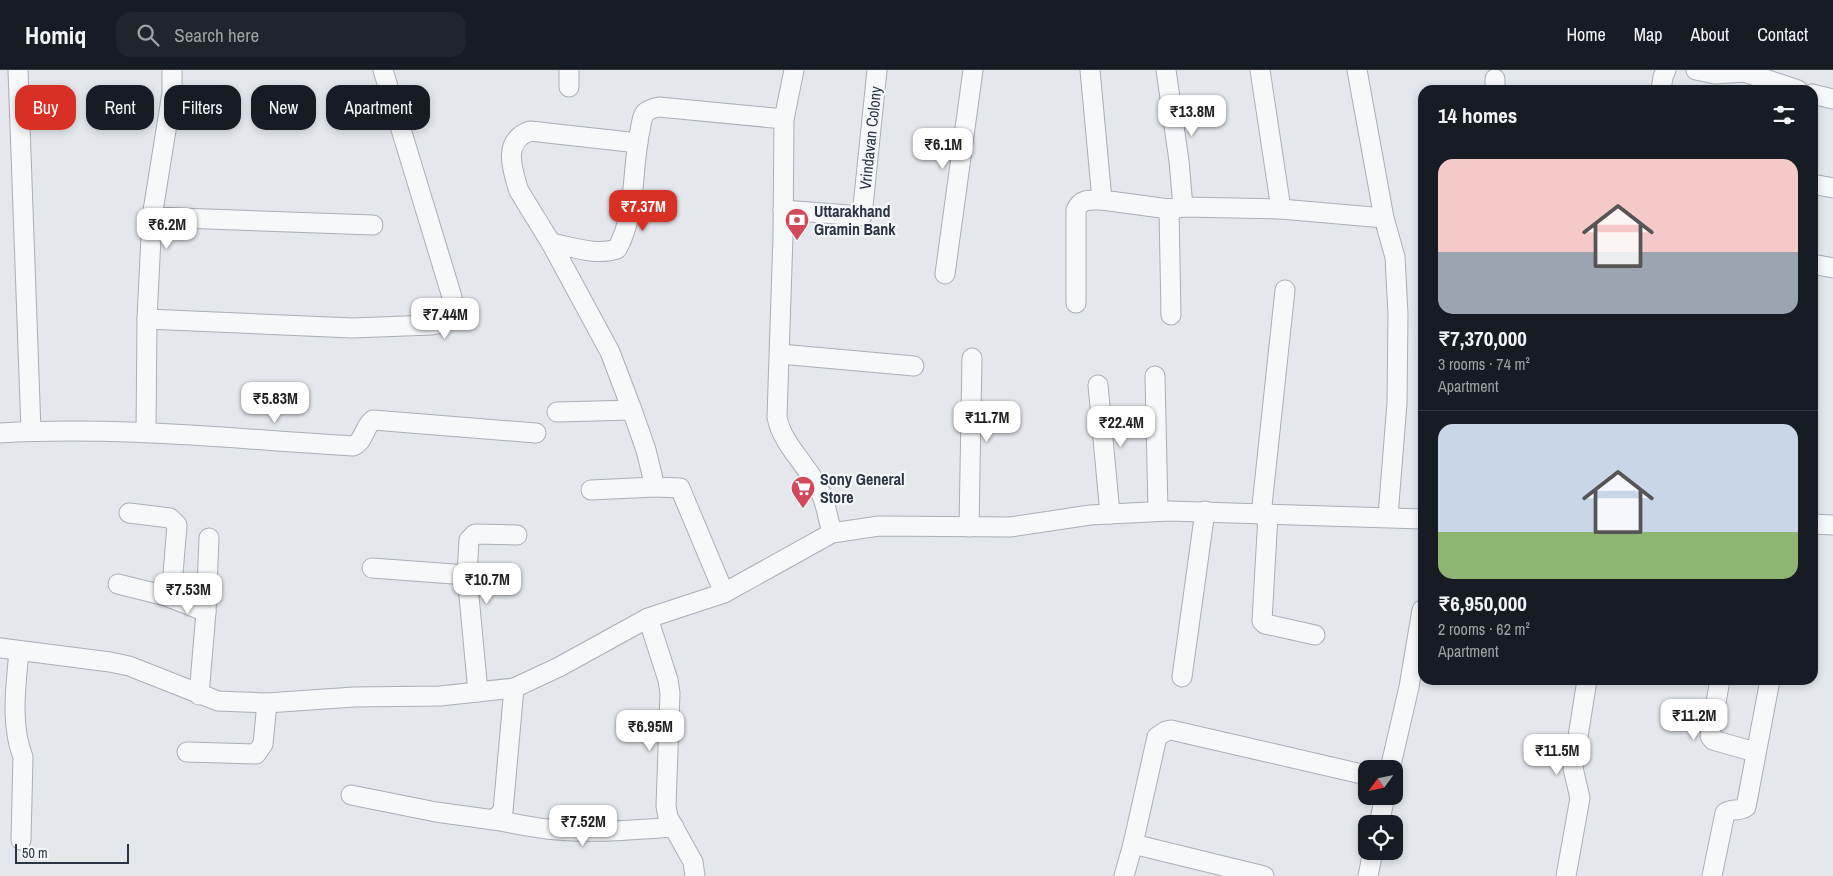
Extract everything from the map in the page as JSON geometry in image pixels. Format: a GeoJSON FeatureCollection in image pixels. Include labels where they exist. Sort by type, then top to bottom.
{"type":"FeatureCollection","features":[{"type":"Feature","properties":{"kind":"street"},"geometry":{"type":"LineString","coordinates":[[18,70],[31,431]]}},
{"type":"Feature","properties":{"kind":"street"},"geometry":{"type":"LineString","coordinates":[[146,432],[147,319],[152,217],[172,92],[172,70]]}},
{"type":"Feature","properties":{"kind":"street"},"geometry":{"type":"LineString","coordinates":[[147,319],[352,328],[432,325],[451,319],[453,309],[452,297],[383,70]]}},
{"type":"Feature","properties":{"kind":"street"},"geometry":{"type":"LineString","coordinates":[[794,70],[784,119],[780,354],[777,417],[785,438],[821,492],[832,533]]}},
{"type":"Feature","properties":{"kind":"street","name":"Vrindavan Colony"},"geometry":{"type":"LineString","coordinates":[[783,210],[862,216],[877,70]]}},
{"type":"Feature","properties":{"kind":"street"},"geometry":{"type":"LineString","coordinates":[[946,274],[973,70]]}},
{"type":"Feature","properties":{"kind":"street"},"geometry":{"type":"LineString","coordinates":[[1090,70],[1102,200]]}},
{"type":"Feature","properties":{"kind":"street"},"geometry":{"type":"LineString","coordinates":[[1166,70],[1178,162],[1172,315]]}},
{"type":"Feature","properties":{"kind":"street"},"geometry":{"type":"LineString","coordinates":[[1260,70],[1281,209]]}},
{"type":"Feature","properties":{"kind":"street"},"geometry":{"type":"LineString","coordinates":[[1357,70],[1384,218],[1394,257],[1398,314],[1397,403],[1388,516]]}},
{"type":"Feature","properties":{"kind":"street"},"geometry":{"type":"LineString","coordinates":[[1662,85],[1666,70]]}},
{"type":"Feature","properties":{"kind":"street"},"geometry":{"type":"LineString","coordinates":[[1696,70],[1715,74],[1744,71],[1784,85]]}},
{"type":"Feature","properties":{"kind":"street"},"geometry":{"type":"LineString","coordinates":[[1818,95],[1833,99]]}},
{"type":"Feature","properties":{"kind":"street"},"geometry":{"type":"LineString","coordinates":[[551,242],[598,252],[608,252],[617,249],[628,221],[638,143],[645,114],[651,109],[659,107],[784,119]]}},
{"type":"Feature","properties":{"kind":"street"},"geometry":{"type":"LineString","coordinates":[[638,143],[530,131],[520,135],[513,146],[511,156],[519,191],[551,242],[610,352],[646,450],[655,487]]}},
{"type":"Feature","properties":{"kind":"street"},"geometry":{"type":"LineString","coordinates":[[1818,185],[1833,188]]}},
{"type":"Feature","properties":{"kind":"street"},"geometry":{"type":"LineString","coordinates":[[1076,303],[1076,210],[1084,200],[1102,200],[1176,208],[1281,209],[1384,218]]}},
{"type":"Feature","properties":{"kind":"street"},"geometry":{"type":"LineString","coordinates":[[152,217],[373,225]]}},
{"type":"Feature","properties":{"kind":"street"},"geometry":{"type":"LineString","coordinates":[[1818,265],[1833,268]]}},
{"type":"Feature","properties":{"kind":"street"},"geometry":{"type":"LineString","coordinates":[[1285,290],[1265,515],[1262,621],[1265,624],[1315,635]]}},
{"type":"Feature","properties":{"kind":"street"},"geometry":{"type":"LineString","coordinates":[[780,354],[914,366]]}},
{"type":"Feature","properties":{"kind":"street"},"geometry":{"type":"LineString","coordinates":[[969,527],[972,358]]}},
{"type":"Feature","properties":{"kind":"street"},"geometry":{"type":"LineString","coordinates":[[1155,376],[1158,511]]}},
{"type":"Feature","properties":{"kind":"street"},"geometry":{"type":"LineString","coordinates":[[1098,385],[1110,514]]}},
{"type":"Feature","properties":{"kind":"street"},"geometry":{"type":"LineString","coordinates":[[557,412],[632,410]]}},
{"type":"Feature","properties":{"kind":"street"},"geometry":{"type":"LineString","coordinates":[[0,433],[31,431],[146,432],[353,446],[360,442],[368,424],[373,420],[536,433]]}},
{"type":"Feature","properties":{"kind":"street"},"geometry":{"type":"LineString","coordinates":[[591,490],[655,487],[677,487],[681,489],[724,593]]}},
{"type":"Feature","properties":{"kind":"street"},"geometry":{"type":"LineString","coordinates":[[0,648],[129,666],[218,702],[267,703],[354,697],[440,696],[514,688],[559,667],[648,618],[724,593],[832,533],[879,526],[1010,527],[1090,515],[1158,511],[1206,511],[1265,515],[1388,516],[1418,519]]}},
{"type":"Feature","properties":{"kind":"street"},"geometry":{"type":"LineString","coordinates":[[1182,677],[1206,511]]}},
{"type":"Feature","properties":{"kind":"street"},"geometry":{"type":"LineString","coordinates":[[129,513],[170,518],[177,525],[172,598]]}},
{"type":"Feature","properties":{"kind":"street"},"geometry":{"type":"LineString","coordinates":[[1818,524],[1833,525]]}},
{"type":"Feature","properties":{"kind":"street"},"geometry":{"type":"LineString","coordinates":[[478,692],[467,575],[470,537],[475,534],[517,535]]}},
{"type":"Feature","properties":{"kind":"street"},"geometry":{"type":"LineString","coordinates":[[199,695],[206,612],[209,538]]}},
{"type":"Feature","properties":{"kind":"street"},"geometry":{"type":"LineString","coordinates":[[372,568],[467,575]]}},
{"type":"Feature","properties":{"kind":"street"},"geometry":{"type":"LineString","coordinates":[[118,584],[172,598],[206,612]]}},
{"type":"Feature","properties":{"kind":"street"},"geometry":{"type":"LineString","coordinates":[[648,618],[668,680],[670,693],[666,806],[668,817],[693,862],[695,876]]}},
{"type":"Feature","properties":{"kind":"street"},"geometry":{"type":"LineString","coordinates":[[1392,760],[1410,687],[1418,636]]}},
{"type":"Feature","properties":{"kind":"street"},"geometry":{"type":"LineString","coordinates":[[19,651],[15,723],[18,745],[23,757],[21,840]]}},
{"type":"Feature","properties":{"kind":"street"},"geometry":{"type":"LineString","coordinates":[[1566,876],[1580,798],[1573,768],[1586,685]]}},
{"type":"Feature","properties":{"kind":"street"},"geometry":{"type":"LineString","coordinates":[[1719,685],[1710,736],[1713,740],[1755,752]]}},
{"type":"Feature","properties":{"kind":"street"},"geometry":{"type":"LineString","coordinates":[[1712,876],[1725,812],[1740,810],[1746,807],[1769,685]]}},
{"type":"Feature","properties":{"kind":"street"},"geometry":{"type":"LineString","coordinates":[[494,820],[503,811],[514,688]]}},
{"type":"Feature","properties":{"kind":"street"},"geometry":{"type":"LineString","coordinates":[[186,752],[256,754],[264,744],[267,703]]}},
{"type":"Feature","properties":{"kind":"street"},"geometry":{"type":"LineString","coordinates":[[1124,876],[1158,737],[1166,731],[1170,730],[1358,773]]}},
{"type":"Feature","properties":{"kind":"street"},"geometry":{"type":"LineString","coordinates":[[351,796],[436,812],[565,831],[628,831],[674,827]]}},
{"type":"Feature","properties":{"kind":"street"},"geometry":{"type":"LineString","coordinates":[[1133,844],[1264,876]]}},
{"type":"Feature","properties":{"kind":"street"},"geometry":{"type":"LineString","coordinates":[[1368,876],[1371,860]]}},
{"type":"Feature","properties":{"kind":"place","name":"Uttarakhand Gramin Bank"},"geometry":{"type":"Point","coordinates":[797,241]}},
{"type":"Feature","properties":{"kind":"place","name":"Sony General Store"},"geometry":{"type":"Point","coordinates":[803,509]}}]}
